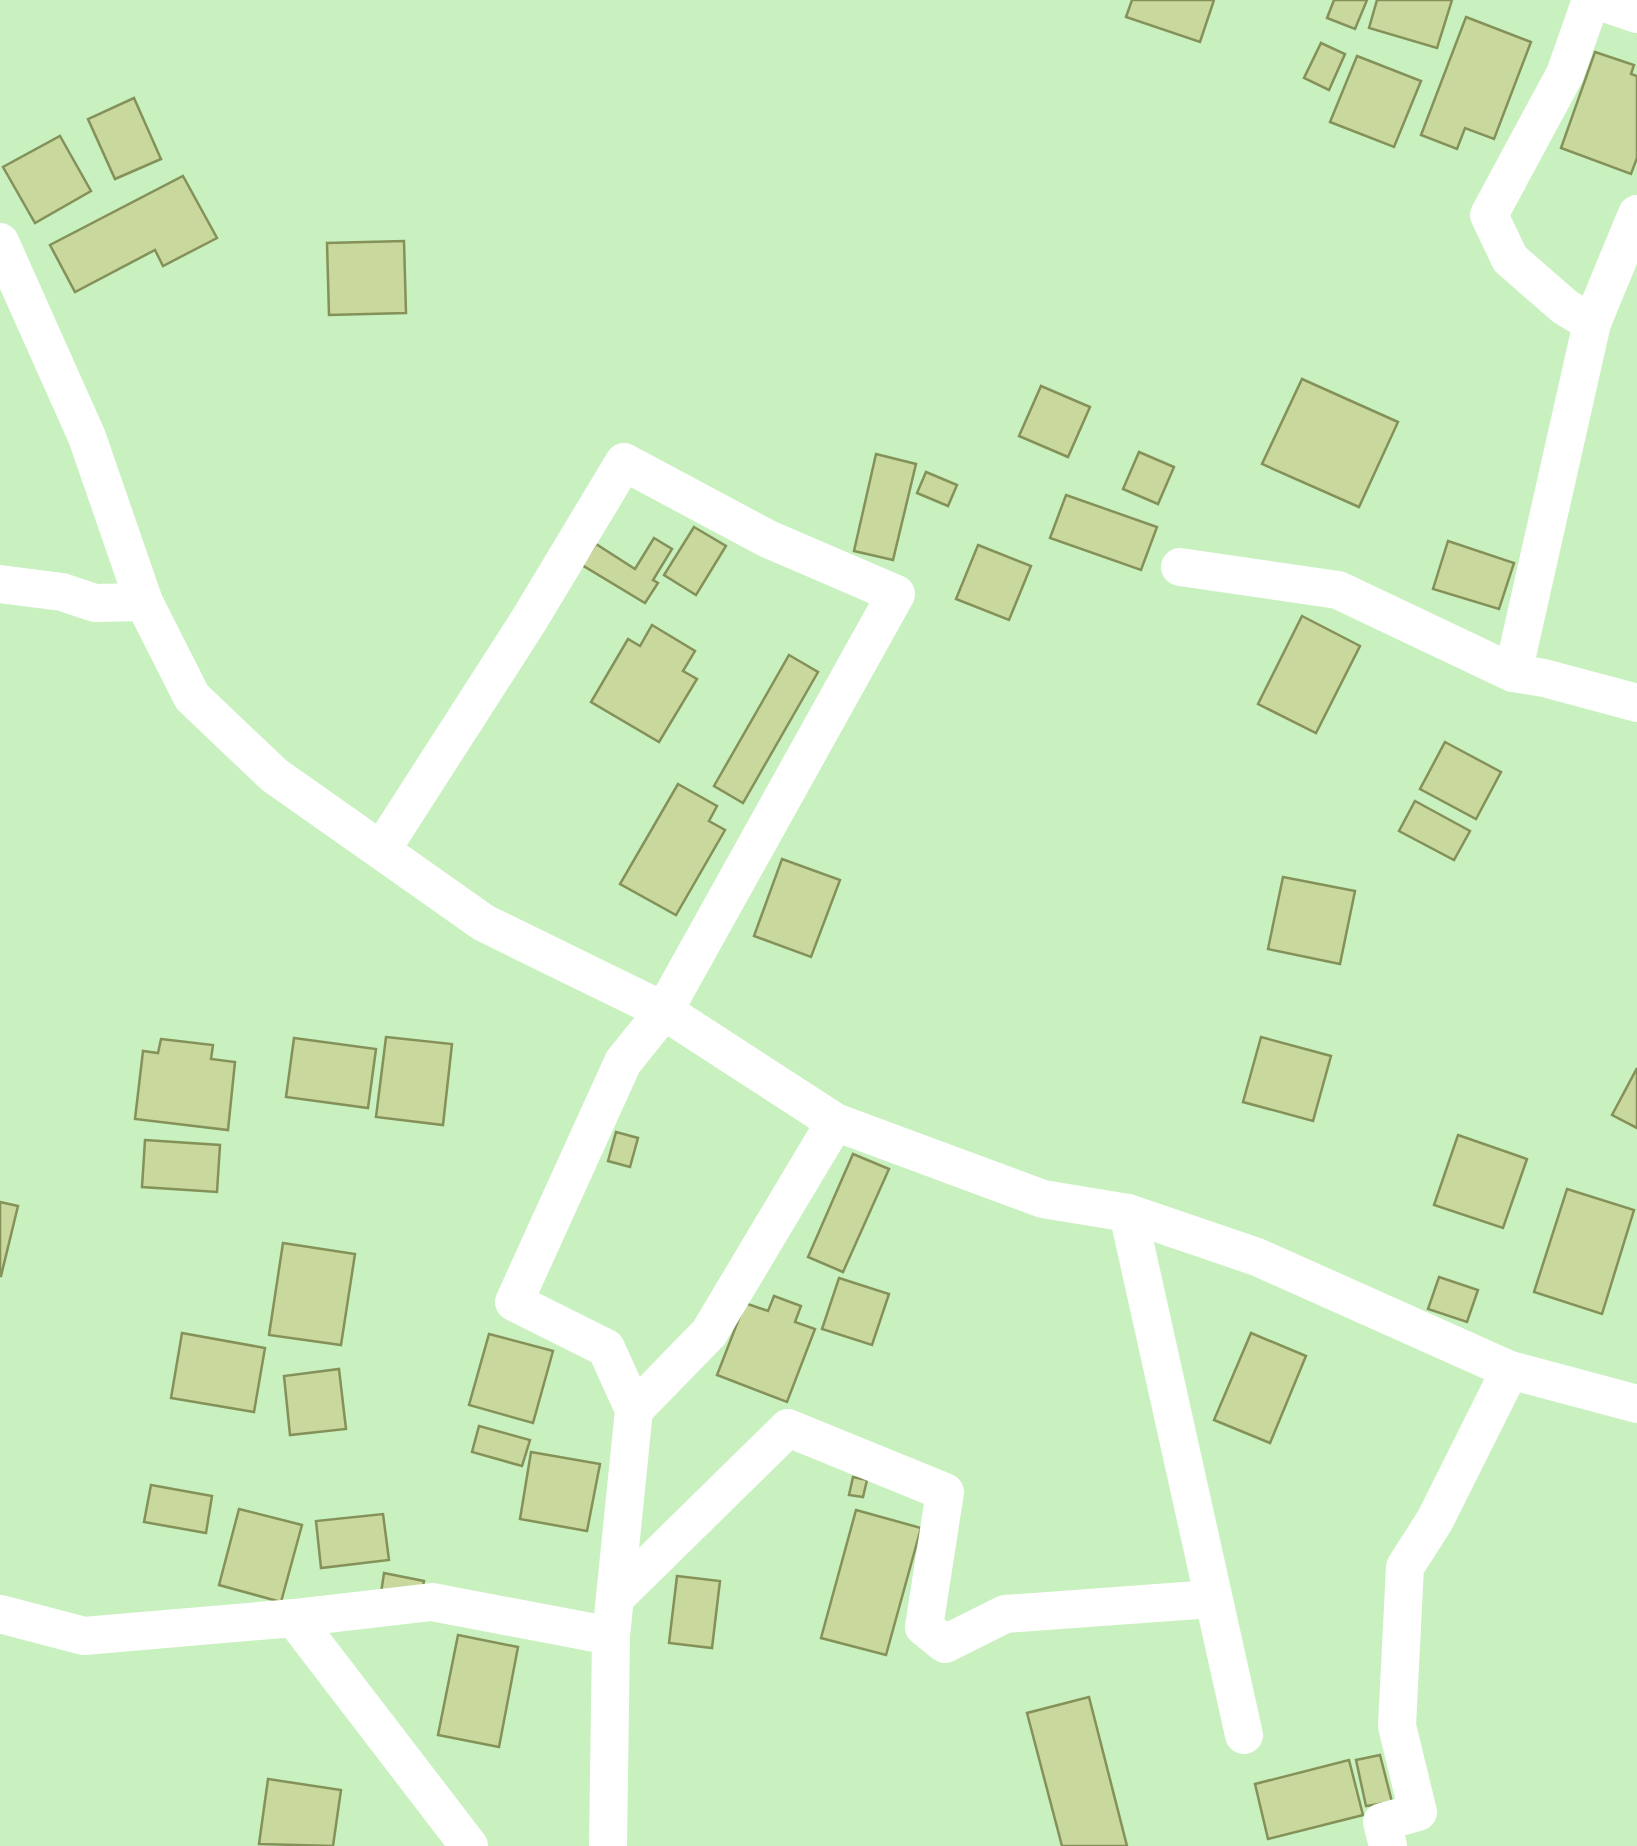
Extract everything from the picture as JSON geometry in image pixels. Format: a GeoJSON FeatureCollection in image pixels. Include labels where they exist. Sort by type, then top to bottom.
{"type":"FeatureCollection","features":[{"type":"Feature","properties":{"kind":"street"},"geometry":{"type":"LineString","coordinates":[[1592,323],[1565,307],[1510,259],[1489,215],[1565,74],[1594,0],[1637,14]]}},
{"type":"Feature","properties":{"kind":"street"},"geometry":{"type":"LineString","coordinates":[[1513,673],[1592,323],[1637,214]]}},
{"type":"Feature","properties":{"kind":"street"},"geometry":{"type":"LineString","coordinates":[[0,242],[86,437],[144,602],[192,696],[274,775],[484,923],[664,1011],[835,1122],[1044,1199],[1128,1213],[1256,1257],[1510,1370],[1637,1404]]}},
{"type":"Feature","properties":{"kind":"street"},"geometry":{"type":"LineString","coordinates":[[382,849],[529,620],[624,462],[768,539],[896,594],[664,1011],[623,1062],[514,1302],[606,1348],[634,1410],[611,1636],[608,1846]]}},
{"type":"Feature","properties":{"kind":"street"},"geometry":{"type":"LineString","coordinates":[[1180,567],[1338,590],[1513,673],[1637,703]]}},
{"type":"Feature","properties":{"kind":"street"},"geometry":{"type":"LineString","coordinates":[[0,584],[62,592],[95,603],[144,602]]}},
{"type":"Feature","properties":{"kind":"street"},"geometry":{"type":"LineString","coordinates":[[634,1410],[709,1333],[835,1122]]}},
{"type":"Feature","properties":{"kind":"street"},"geometry":{"type":"LineString","coordinates":[[1128,1213],[1244,1735]]}},
{"type":"Feature","properties":{"kind":"street"},"geometry":{"type":"LineString","coordinates":[[1388,1846],[1382,1822],[1418,1812],[1397,1726],[1405,1567],[1435,1520],[1510,1370]]}},
{"type":"Feature","properties":{"kind":"street"},"geometry":{"type":"LineString","coordinates":[[615,1598],[788,1428],[945,1492],[924,1627],[945,1644],[1005,1614],[1212,1599]]}},
{"type":"Feature","properties":{"kind":"street"},"geometry":{"type":"LineString","coordinates":[[0,1614],[84,1636],[432,1602],[611,1636]]}},
{"type":"Feature","properties":{"kind":"street"},"geometry":{"type":"LineString","coordinates":[[294,1618],[468,1846]]}},
{"type":"Feature","properties":{"kind":"building"},"geometry":{"type":"Polygon","coordinates":[[[1132,0],[1214,0],[1200,42],[1126,17],[1132,0]]]}},
{"type":"Feature","properties":{"kind":"building"},"geometry":{"type":"Polygon","coordinates":[[[1334,0],[1367,0],[1355,29],[1327,18],[1334,0]]]}},
{"type":"Feature","properties":{"kind":"building"},"geometry":{"type":"Polygon","coordinates":[[[1377,0],[1452,0],[1437,48],[1369,28],[1377,0]]]}},
{"type":"Feature","properties":{"kind":"building"},"geometry":{"type":"Polygon","coordinates":[[[1466,17],[1531,42],[1494,139],[1465,128],[1457,149],[1421,135],[1466,17]]]}},
{"type":"Feature","properties":{"kind":"building"},"geometry":{"type":"Polygon","coordinates":[[[1321,43],[1345,54],[1329,90],[1304,78],[1321,43]]]}},
{"type":"Feature","properties":{"kind":"building"},"geometry":{"type":"Polygon","coordinates":[[[1595,52],[1634,65],[1631,74],[1637,76],[1637,158],[1631,174],[1561,148],[1595,52]]]}},
{"type":"Feature","properties":{"kind":"building"},"geometry":{"type":"Polygon","coordinates":[[[1357,56],[1421,81],[1394,147],[1330,122],[1357,56]]]}},
{"type":"Feature","properties":{"kind":"building"},"geometry":{"type":"Polygon","coordinates":[[[134,98],[161,159],[115,179],[88,119],[134,98]]]}},
{"type":"Feature","properties":{"kind":"building"},"geometry":{"type":"Polygon","coordinates":[[[60,136],[91,191],[35,223],[3,167],[60,136]]]}},
{"type":"Feature","properties":{"kind":"building"},"geometry":{"type":"Polygon","coordinates":[[[183,176],[217,238],[163,266],[155,250],[75,292],[50,245],[183,176]]]}},
{"type":"Feature","properties":{"kind":"building"},"geometry":{"type":"Polygon","coordinates":[[[404,241],[406,313],[329,315],[327,243],[404,241]]]}},
{"type":"Feature","properties":{"kind":"building"},"geometry":{"type":"Polygon","coordinates":[[[1302,379],[1398,422],[1359,507],[1262,464],[1302,379]]]}},
{"type":"Feature","properties":{"kind":"building"},"geometry":{"type":"Polygon","coordinates":[[[1041,386],[1090,407],[1068,457],[1019,436],[1041,386]]]}},
{"type":"Feature","properties":{"kind":"building"},"geometry":{"type":"Polygon","coordinates":[[[1139,452],[1174,467],[1158,504],[1123,489],[1139,452]]]}},
{"type":"Feature","properties":{"kind":"building"},"geometry":{"type":"Polygon","coordinates":[[[876,454],[916,464],[893,560],[854,551],[876,454]]]}},
{"type":"Feature","properties":{"kind":"building"},"geometry":{"type":"Polygon","coordinates":[[[926,472],[957,485],[948,506],[917,493],[926,472]]]}},
{"type":"Feature","properties":{"kind":"building"},"geometry":{"type":"Polygon","coordinates":[[[1066,495],[1157,527],[1141,570],[1050,538],[1066,495]]]}},
{"type":"Feature","properties":{"kind":"building"},"geometry":{"type":"Polygon","coordinates":[[[694,527],[726,546],[696,595],[664,575],[694,527]]]}},
{"type":"Feature","properties":{"kind":"building"},"geometry":{"type":"Polygon","coordinates":[[[654,538],[672,549],[653,580],[658,583],[645,603],[582,565],[596,544],[635,569],[654,538]]]}},
{"type":"Feature","properties":{"kind":"building"},"geometry":{"type":"Polygon","coordinates":[[[1448,541],[1514,563],[1499,609],[1433,589],[1448,541]]]}},
{"type":"Feature","properties":{"kind":"building"},"geometry":{"type":"Polygon","coordinates":[[[978,545],[1031,566],[1009,620],[956,599],[978,545]]]}},
{"type":"Feature","properties":{"kind":"building"},"geometry":{"type":"Polygon","coordinates":[[[1302,616],[1360,646],[1316,733],[1258,704],[1302,616]]]}},
{"type":"Feature","properties":{"kind":"building"},"geometry":{"type":"Polygon","coordinates":[[[652,625],[695,651],[683,671],[697,679],[659,742],[591,702],[628,639],[640,646],[652,625]]]}},
{"type":"Feature","properties":{"kind":"building"},"geometry":{"type":"Polygon","coordinates":[[[789,655],[818,672],[743,803],[714,786],[789,655]]]}},
{"type":"Feature","properties":{"kind":"building"},"geometry":{"type":"Polygon","coordinates":[[[1445,742],[1501,772],[1476,819],[1420,789],[1445,742]]]}},
{"type":"Feature","properties":{"kind":"building"},"geometry":{"type":"Polygon","coordinates":[[[678,784],[717,806],[709,821],[725,830],[676,915],[620,884],[678,784]]]}},
{"type":"Feature","properties":{"kind":"building"},"geometry":{"type":"Polygon","coordinates":[[[1415,801],[1470,831],[1454,860],[1399,831],[1415,801]]]}},
{"type":"Feature","properties":{"kind":"building"},"geometry":{"type":"Polygon","coordinates":[[[782,859],[840,880],[811,957],[754,936],[782,859]]]}},
{"type":"Feature","properties":{"kind":"building"},"geometry":{"type":"Polygon","coordinates":[[[1283,877],[1355,891],[1340,964],[1268,949],[1283,877]]]}},
{"type":"Feature","properties":{"kind":"building"},"geometry":{"type":"Polygon","coordinates":[[[386,1037],[452,1044],[443,1125],[376,1117],[386,1037]]]}},
{"type":"Feature","properties":{"kind":"building"},"geometry":{"type":"Polygon","coordinates":[[[1261,1037],[1331,1056],[1313,1121],[1243,1102],[1261,1037]]]}},
{"type":"Feature","properties":{"kind":"building"},"geometry":{"type":"Polygon","coordinates":[[[294,1038],[376,1049],[368,1108],[286,1097],[294,1038]]]}},
{"type":"Feature","properties":{"kind":"building"},"geometry":{"type":"Polygon","coordinates":[[[161,1039],[213,1045],[211,1059],[235,1062],[228,1130],[135,1119],[143,1051],[158,1053],[161,1039]]]}},
{"type":"Feature","properties":{"kind":"building"},"geometry":{"type":"Polygon","coordinates":[[[1637,1068],[1637,1128],[1612,1115],[1637,1068]]]}},
{"type":"Feature","properties":{"kind":"building"},"geometry":{"type":"Polygon","coordinates":[[[616,1132],[638,1138],[630,1167],[608,1161],[616,1132]]]}},
{"type":"Feature","properties":{"kind":"building"},"geometry":{"type":"Polygon","coordinates":[[[1458,1135],[1527,1159],[1503,1228],[1434,1205],[1458,1135]]]}},
{"type":"Feature","properties":{"kind":"building"},"geometry":{"type":"Polygon","coordinates":[[[145,1140],[220,1145],[217,1192],[142,1187],[145,1140]]]}},
{"type":"Feature","properties":{"kind":"building"},"geometry":{"type":"Polygon","coordinates":[[[853,1154],[889,1169],[843,1272],[808,1257],[853,1154]]]}},
{"type":"Feature","properties":{"kind":"building"},"geometry":{"type":"Polygon","coordinates":[[[1567,1189],[1634,1210],[1602,1314],[1534,1292],[1567,1189]]]}},
{"type":"Feature","properties":{"kind":"building"},"geometry":{"type":"Polygon","coordinates":[[[0,1202],[18,1206],[1,1276],[0,1276],[0,1202]]]}},
{"type":"Feature","properties":{"kind":"building"},"geometry":{"type":"Polygon","coordinates":[[[283,1243],[355,1254],[341,1345],[269,1335],[283,1243]]]}},
{"type":"Feature","properties":{"kind":"building"},"geometry":{"type":"Polygon","coordinates":[[[1439,1277],[1478,1290],[1467,1322],[1428,1309],[1439,1277]]]}},
{"type":"Feature","properties":{"kind":"building"},"geometry":{"type":"Polygon","coordinates":[[[839,1278],[889,1294],[872,1345],[822,1329],[839,1278]]]}},
{"type":"Feature","properties":{"kind":"building"},"geometry":{"type":"Polygon","coordinates":[[[774,1296],[801,1306],[795,1322],[815,1329],[787,1402],[717,1375],[745,1303],[768,1311],[774,1296]]]}},
{"type":"Feature","properties":{"kind":"building"},"geometry":{"type":"Polygon","coordinates":[[[182,1333],[265,1348],[254,1412],[171,1398],[182,1333]]]}},
{"type":"Feature","properties":{"kind":"building"},"geometry":{"type":"Polygon","coordinates":[[[1251,1333],[1306,1356],[1270,1443],[1214,1420],[1251,1333]]]}},
{"type":"Feature","properties":{"kind":"building"},"geometry":{"type":"Polygon","coordinates":[[[489,1334],[553,1351],[533,1423],[469,1405],[489,1334]]]}},
{"type":"Feature","properties":{"kind":"building"},"geometry":{"type":"Polygon","coordinates":[[[339,1369],[346,1429],[290,1435],[284,1376],[339,1369]]]}},
{"type":"Feature","properties":{"kind":"building"},"geometry":{"type":"Polygon","coordinates":[[[479,1426],[530,1440],[522,1466],[472,1452],[479,1426]]]}},
{"type":"Feature","properties":{"kind":"building"},"geometry":{"type":"Polygon","coordinates":[[[531,1452],[600,1464],[587,1531],[520,1519],[531,1452]]]}},
{"type":"Feature","properties":{"kind":"building"},"geometry":{"type":"Polygon","coordinates":[[[853,1477],[867,1480],[863,1497],[849,1495],[853,1477]]]}},
{"type":"Feature","properties":{"kind":"building"},"geometry":{"type":"Polygon","coordinates":[[[151,1485],[212,1496],[206,1533],[144,1522],[151,1485]]]}},
{"type":"Feature","properties":{"kind":"building"},"geometry":{"type":"Polygon","coordinates":[[[239,1509],[302,1525],[281,1602],[219,1585],[239,1509]]]}},
{"type":"Feature","properties":{"kind":"building"},"geometry":{"type":"Polygon","coordinates":[[[856,1510],[921,1528],[886,1655],[821,1638],[856,1510]]]}},
{"type":"Feature","properties":{"kind":"building"},"geometry":{"type":"Polygon","coordinates":[[[383,1514],[389,1560],[321,1568],[316,1521],[383,1514]]]}},
{"type":"Feature","properties":{"kind":"building"},"geometry":{"type":"Polygon","coordinates":[[[384,1573],[424,1581],[420,1600],[381,1593],[384,1573]]]}},
{"type":"Feature","properties":{"kind":"building"},"geometry":{"type":"Polygon","coordinates":[[[677,1576],[720,1581],[712,1648],[669,1643],[677,1576]]]}},
{"type":"Feature","properties":{"kind":"building"},"geometry":{"type":"Polygon","coordinates":[[[458,1635],[518,1647],[499,1747],[438,1735],[458,1635]]]}},
{"type":"Feature","properties":{"kind":"building"},"geometry":{"type":"Polygon","coordinates":[[[1089,1697],[1127,1846],[1062,1846],[1027,1713],[1089,1697]]]}},
{"type":"Feature","properties":{"kind":"building"},"geometry":{"type":"Polygon","coordinates":[[[1380,1755],[1392,1802],[1366,1806],[1356,1760],[1380,1755]]]}},
{"type":"Feature","properties":{"kind":"building"},"geometry":{"type":"Polygon","coordinates":[[[1349,1760],[1363,1815],[1268,1839],[1255,1784],[1349,1760]]]}},
{"type":"Feature","properties":{"kind":"building"},"geometry":{"type":"Polygon","coordinates":[[[268,1779],[341,1790],[333,1846],[259,1844],[268,1779]]]}}]}
